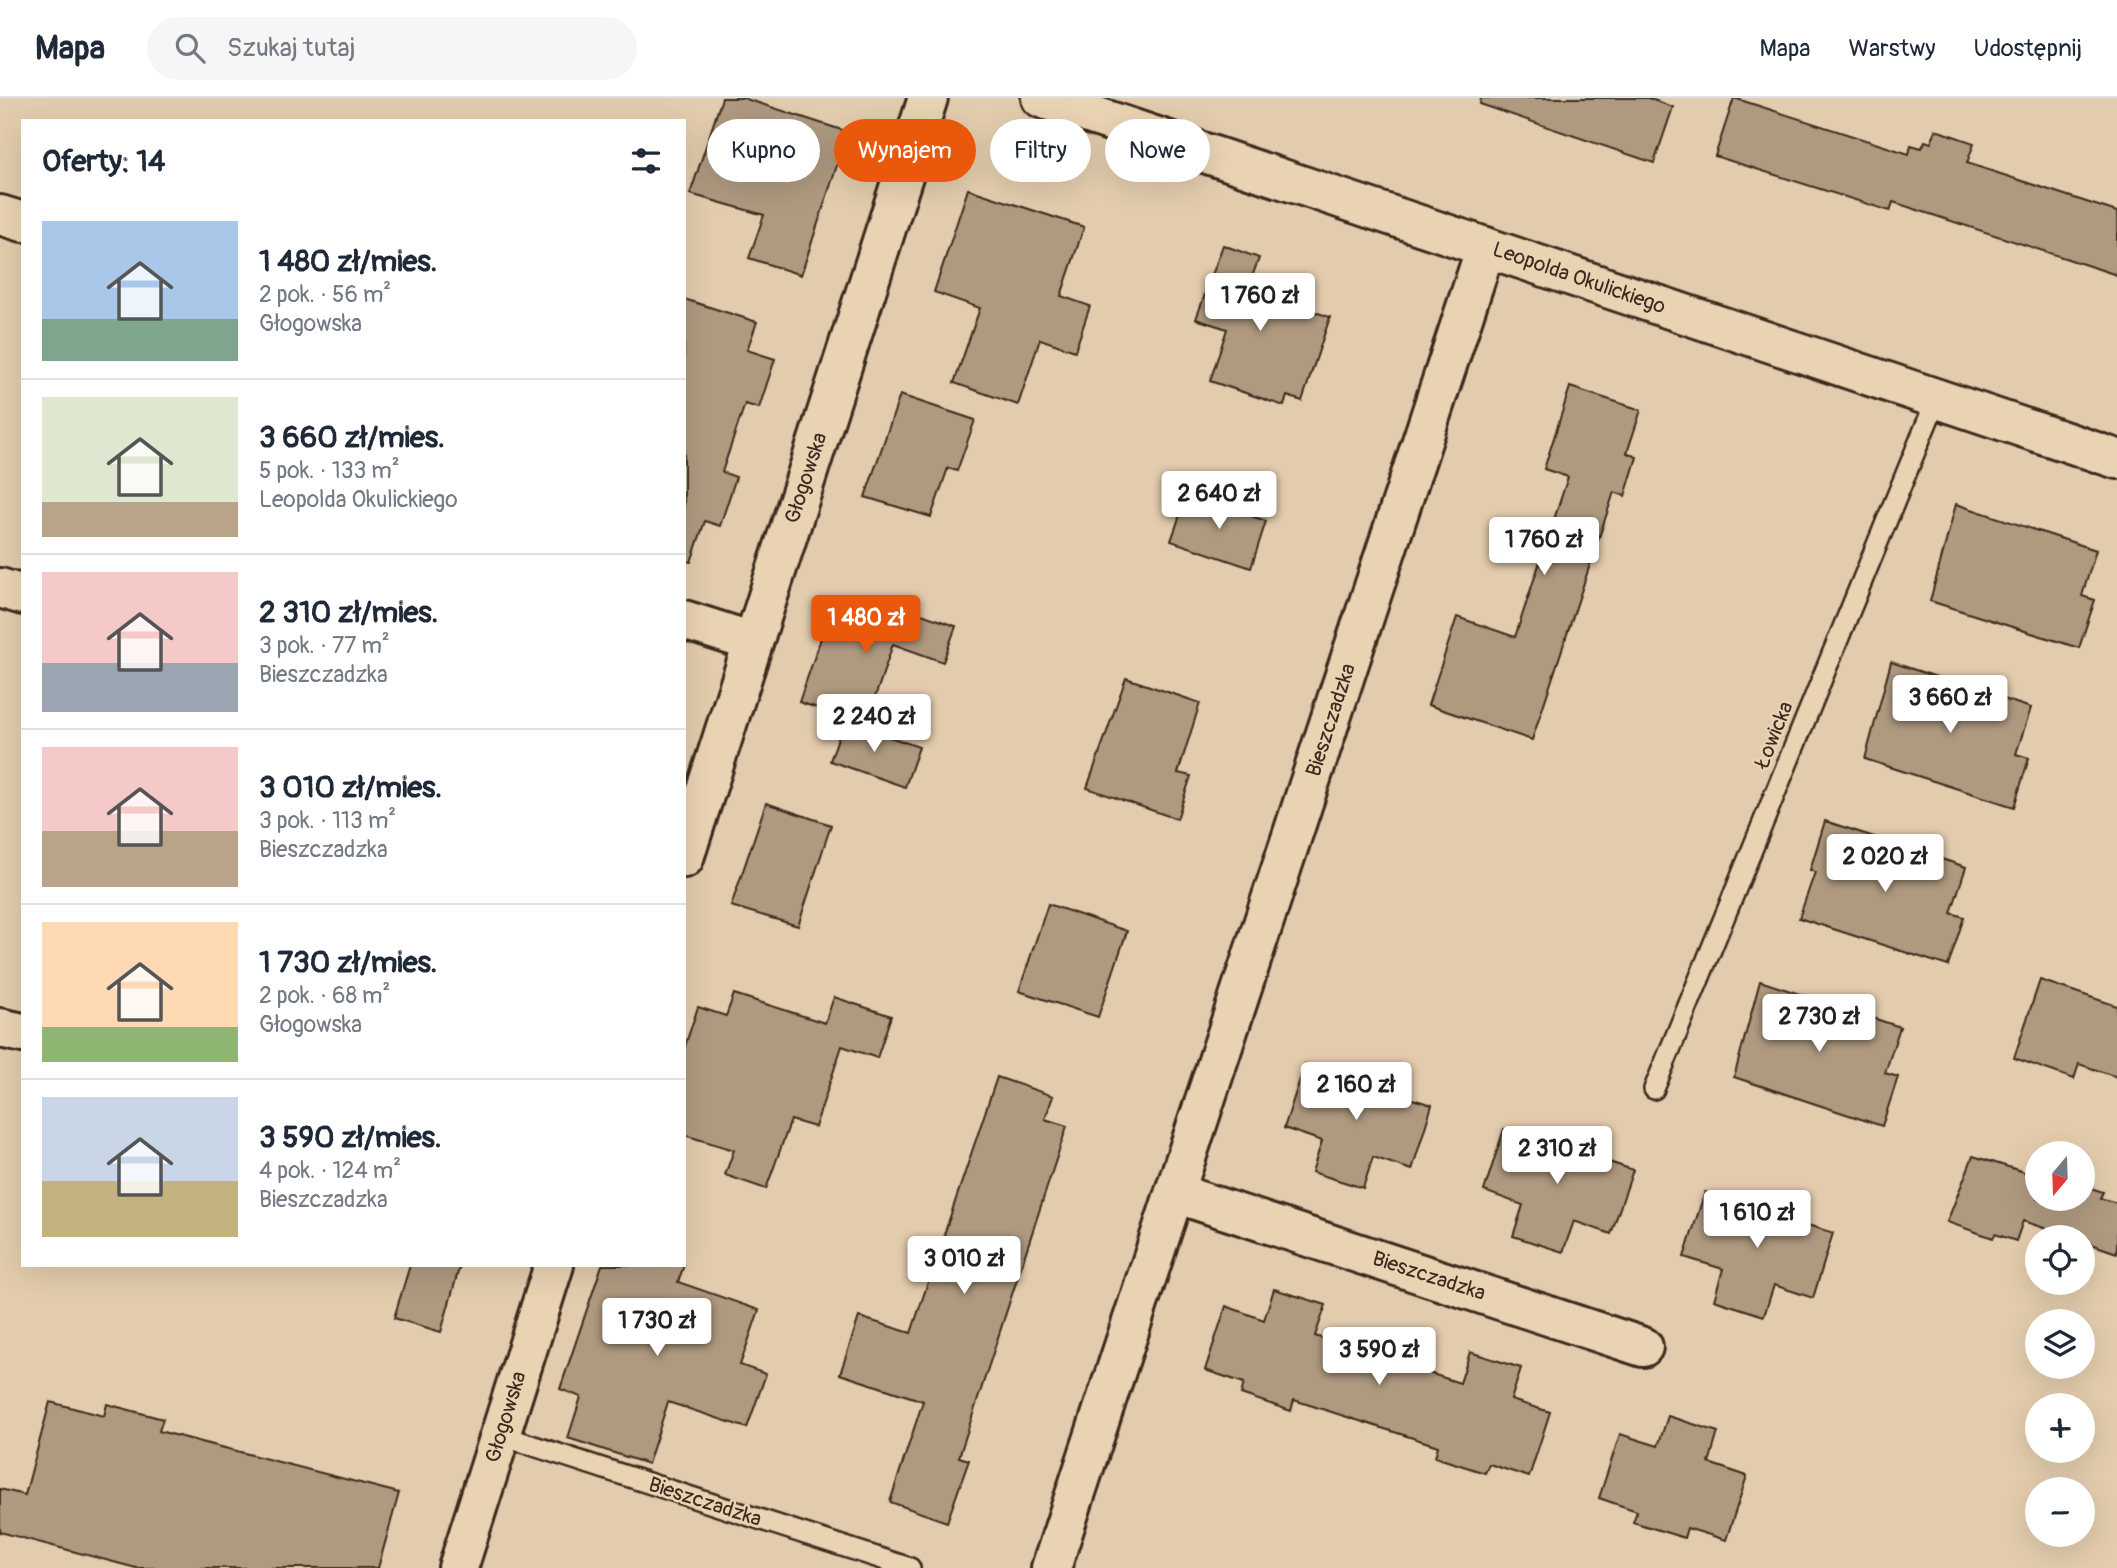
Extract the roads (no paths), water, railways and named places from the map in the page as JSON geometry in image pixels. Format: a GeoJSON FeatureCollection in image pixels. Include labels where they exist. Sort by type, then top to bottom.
{"type":"FeatureCollection","features":[{"type":"Feature","properties":{"kind":"street","name":"Głogowska"},"geometry":{"type":"LineString","coordinates":[[686,852],[928,98]]}},
{"type":"Feature","properties":{"kind":"street","name":"Leopolda Okulickiego"},"geometry":{"type":"LineString","coordinates":[[1041,98],[2117,459]]}},
{"type":"Feature","properties":{"kind":"street"},"geometry":{"type":"LineString","coordinates":[[0,215],[21,221]]}},
{"type":"Feature","properties":{"kind":"street","name":"Bieszczadzka"},"geometry":{"type":"LineString","coordinates":[[1051,1568],[1486,247]]}},
{"type":"Feature","properties":{"kind":"street"},"geometry":{"type":"LineString","coordinates":[[0,588],[21,594]]}},
{"type":"Feature","properties":{"kind":"street"},"geometry":{"type":"LineString","coordinates":[[686,621],[753,642]]}},
{"type":"Feature","properties":{"kind":"street"},"geometry":{"type":"LineString","coordinates":[[0,1028],[21,1033]]}},
{"type":"Feature","properties":{"kind":"street","name":"Bieszczadzka"},"geometry":{"type":"LineString","coordinates":[[1175,1193],[1643,1346]]}},
{"type":"Feature","properties":{"kind":"street","name":"Głogowska"},"geometry":{"type":"LineString","coordinates":[[458,1568],[553,1267]]}},
{"type":"Feature","properties":{"kind":"lane","name":"Łowicka"},"geometry":{"type":"LineString","coordinates":[[1654,1088],[1937,398]]}},
{"type":"Feature","properties":{"kind":"lane","name":"Bieszczadzka"},"geometry":{"type":"LineString","coordinates":[[500,1435],[910,1568]]}}]}
